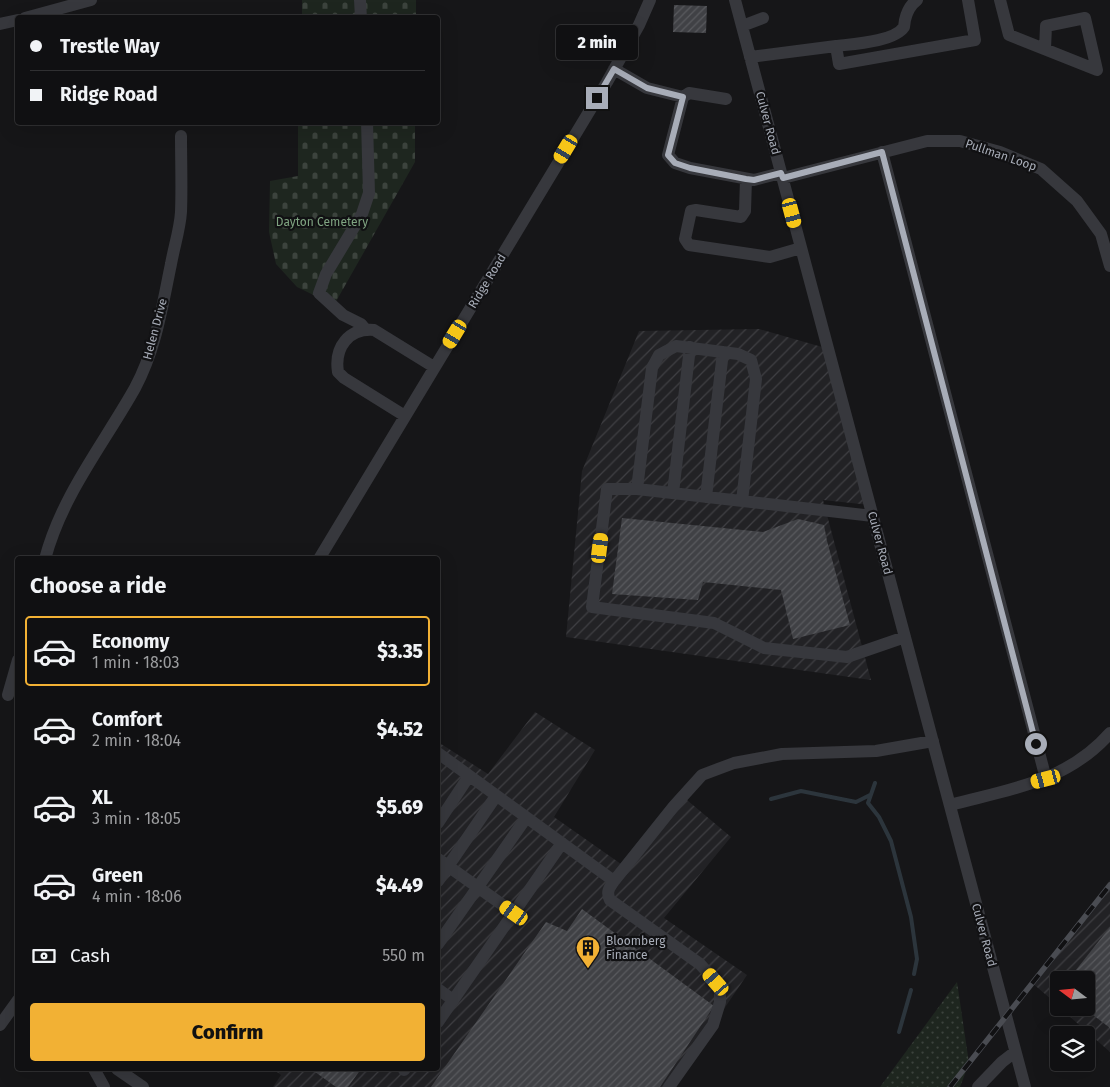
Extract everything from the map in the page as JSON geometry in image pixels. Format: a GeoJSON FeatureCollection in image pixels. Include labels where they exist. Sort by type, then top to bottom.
{"type":"FeatureCollection","features":[{"type":"Feature","properties":{"kind":"street"},"geometry":{"type":"LineString","coordinates":[[36,15],[91,0]]}},
{"type":"Feature","properties":{"kind":"street"},"geometry":{"type":"LineString","coordinates":[[360,0],[361,15]]}},
{"type":"Feature","properties":{"kind":"street","name":"Ridge Road"},"geometry":{"type":"LineString","coordinates":[[321,556],[614,69],[639,25],[650,0]]}},
{"type":"Feature","properties":{"kind":"street","name":"Culver Road"},"geometry":{"type":"LineString","coordinates":[[735,0],[1025,1087]]}},
{"type":"Feature","properties":{"kind":"street"},"geometry":{"type":"LineString","coordinates":[[750,57],[884,39],[904,27],[906,15],[911,5],[917,0]]}},
{"type":"Feature","properties":{"kind":"street"},"geometry":{"type":"LineString","coordinates":[[836,46],[839,64],[976,40],[968,0]]}},
{"type":"Feature","properties":{"kind":"street"},"geometry":{"type":"LineString","coordinates":[[1000,0],[1008,35],[1045,50],[1097,70],[1085,18],[1046,26],[1045,50]]}},
{"type":"Feature","properties":{"kind":"street"},"geometry":{"type":"LineString","coordinates":[[742,26],[763,18]]}},
{"type":"Feature","properties":{"kind":"street"},"geometry":{"type":"LineString","coordinates":[[0,24],[15,21]]}},
{"type":"Feature","properties":{"kind":"street"},"geometry":{"type":"LineString","coordinates":[[614,69],[647,88],[683,97],[689,93],[726,99]]}},
{"type":"Feature","properties":{"kind":"street","name":"Pullman Loop"},"geometry":{"type":"LineString","coordinates":[[683,97],[668,155],[675,163],[690,168],[746,179],[754,180],[782,175],[927,141],[960,141],[1000,152],[1041,169],[1077,201],[1101,234],[1110,266]]}},
{"type":"Feature","properties":{"kind":"street"},"geometry":{"type":"LineString","coordinates":[[365,330],[361,324],[342,315],[319,293],[326,274],[362,214],[369,193],[367,125]]}},
{"type":"Feature","properties":{"kind":"street","name":"Helen Drive"},"geometry":{"type":"LineString","coordinates":[[46,556],[51,536],[66,502],[135,388],[150,356],[157,333],[181,213],[181,136]]}},
{"type":"Feature","properties":{"kind":"street"},"geometry":{"type":"LineString","coordinates":[[882,152],[1046,779]]}},
{"type":"Feature","properties":{"kind":"street"},"geometry":{"type":"LineString","coordinates":[[746,179],[744,211],[741,217],[691,210],[685,239],[690,245],[770,257],[801,248]]}},
{"type":"Feature","properties":{"kind":"street"},"geometry":{"type":"LineString","coordinates":[[405,416],[344,378],[338,372],[338,357],[341,348],[352,334],[365,330],[374,330],[434,367]]}},
{"type":"Feature","properties":{"kind":"street"},"geometry":{"type":"LineString","coordinates":[[637,489],[652,368],[659,355],[676,346],[738,354],[751,360],[756,379],[742,501]]}},
{"type":"Feature","properties":{"kind":"street"},"geometry":{"type":"LineString","coordinates":[[673,493],[690,348]]}},
{"type":"Feature","properties":{"kind":"street"},"geometry":{"type":"LineString","coordinates":[[706,497],[723,352]]}},
{"type":"Feature","properties":{"kind":"street"},"geometry":{"type":"LineString","coordinates":[[873,516],[637,489],[607,489],[592,607],[714,623],[764,648],[847,657],[905,637]]}},
{"type":"Feature","properties":{"kind":"street"},"geometry":{"type":"LineString","coordinates":[[8,695],[15,670]]}},
{"type":"Feature","properties":{"kind":"street"},"geometry":{"type":"LineString","coordinates":[[950,805],[1046,779],[1073,766],[1110,733]]}},
{"type":"Feature","properties":{"kind":"street"},"geometry":{"type":"LineString","coordinates":[[668,1087],[713,1025],[720,1002],[720,992],[716,982],[700,964],[610,900],[608,888],[674,806],[702,775],[734,763],[782,754],[876,751],[933,741]]}},
{"type":"Feature","properties":{"kind":"street"},"geometry":{"type":"LineString","coordinates":[[440,754],[614,881]]}},
{"type":"Feature","properties":{"kind":"street"},"geometry":{"type":"LineString","coordinates":[[440,820],[469,776]]}},
{"type":"Feature","properties":{"kind":"street"},"geometry":{"type":"LineString","coordinates":[[496,796],[443,863],[514,913]]}},
{"type":"Feature","properties":{"kind":"street"},"geometry":{"type":"LineString","coordinates":[[440,941],[526,818]]}},
{"type":"Feature","properties":{"kind":"street"},"geometry":{"type":"LineString","coordinates":[[440,1019],[562,843]]}},
{"type":"Feature","properties":{"kind":"street"},"geometry":{"type":"LineString","coordinates":[[440,990],[453,1000]]}},
{"type":"Feature","properties":{"kind":"street"},"geometry":{"type":"LineString","coordinates":[[0,1025],[15,1003]]}},
{"type":"Feature","properties":{"kind":"street"},"geometry":{"type":"LineString","coordinates":[[978,1087],[1002,1062],[1015,1052]]}},
{"type":"Feature","properties":{"kind":"street"},"geometry":{"type":"LineString","coordinates":[[95,1071],[104,1087]]}},
{"type":"Feature","properties":{"kind":"street"},"geometry":{"type":"LineString","coordinates":[[120,1071],[143,1087]]}},
{"type":"Feature","properties":{"kind":"shaded area"},"geometry":{"type":"Polygon","coordinates":[[[759,329],[829,349],[870,505],[823,500],[871,680],[566,637],[582,471],[639,331],[759,329]]]}},
{"type":"Feature","properties":{"kind":"shaded area"},"geometry":{"type":"Polygon","coordinates":[[[535,712],[595,750],[554,817],[621,864],[681,795],[731,837],[664,918],[747,975],[671,1087],[273,1087],[281,1075],[276,1071],[440,1071],[440,743],[488,774],[535,712]]]}},
{"type":"Feature","properties":{"kind":"shaded area"},"geometry":{"type":"Polygon","coordinates":[[[1110,880],[1110,1052],[1095,1039],[1095,1026],[1080,1026],[1069,1016],[1095,1016],[1095,971],[1050,971],[1050,998],[1031,982],[1110,880]]]}},
{"type":"Feature","properties":{"kind":"green space"},"geometry":{"type":"Polygon","coordinates":[[[302,0],[416,0],[416,15],[302,15],[302,0]]]}},
{"type":"Feature","properties":{"kind":"green space","name":"Dayton Cemetery"},"geometry":{"type":"Polygon","coordinates":[[[298,125],[415,125],[415,162],[334,305],[297,287],[276,264],[269,232],[270,181],[298,176],[298,125]]]}},
{"type":"Feature","properties":{"kind":"green space"},"geometry":{"type":"Polygon","coordinates":[[[957,982],[969,1063],[960,1087],[880,1087],[957,982]]]}},
{"type":"Feature","properties":{"kind":"building"},"geometry":{"type":"Polygon","coordinates":[[[674,5],[707,6],[706,33],[673,32],[674,5]]]}},
{"type":"Feature","properties":{"kind":"building"},"geometry":{"type":"Polygon","coordinates":[[[622,518],[763,532],[798,519],[824,525],[850,625],[793,639],[781,590],[703,582],[698,600],[612,594],[622,518]]]}},
{"type":"Feature","properties":{"kind":"building","name":"Bloomberg Finance"},"geometry":{"type":"Polygon","coordinates":[[[582,909],[714,1006],[660,1087],[431,1087],[546,922],[567,931],[582,909]]]}},
{"type":"Feature","properties":{"kind":"building"},"geometry":{"type":"Polygon","coordinates":[[[1110,927],[1110,1028],[1094,1016],[1095,971],[1075,971],[1110,927]]]}},
{"type":"Feature","properties":{"kind":"building"},"geometry":{"type":"Polygon","coordinates":[[[314,1071],[360,1071],[348,1087],[336,1087],[314,1071]]]}},
{"type":"Feature","properties":{"kind":"waterway"},"geometry":{"type":"LineString","coordinates":[[875,783],[868,803],[879,817],[891,841],[911,917],[917,959],[914,974]]}},
{"type":"Feature","properties":{"kind":"waterway"},"geometry":{"type":"LineString","coordinates":[[771,799],[801,791],[856,802],[870,795]]}},
{"type":"Feature","properties":{"kind":"waterway"},"geometry":{"type":"LineString","coordinates":[[899,1032],[911,990]]}},
{"type":"Feature","properties":{"kind":"railway"},"geometry":{"type":"LineString","coordinates":[[950,1087],[1110,885]]}},
{"type":"Feature","properties":{"kind":"place","name":"Bloomberg Finance"},"geometry":{"type":"Point","coordinates":[588,969]}},
{"type":"Feature","properties":{"kind":"route"},"geometry":{"type":"LineString","coordinates":[[597,98],[614,69],[647,88],[683,97],[668,155],[675,163],[690,168],[746,179],[754,180],[781,173],[783,178],[882,152],[1036,744]]}}]}
